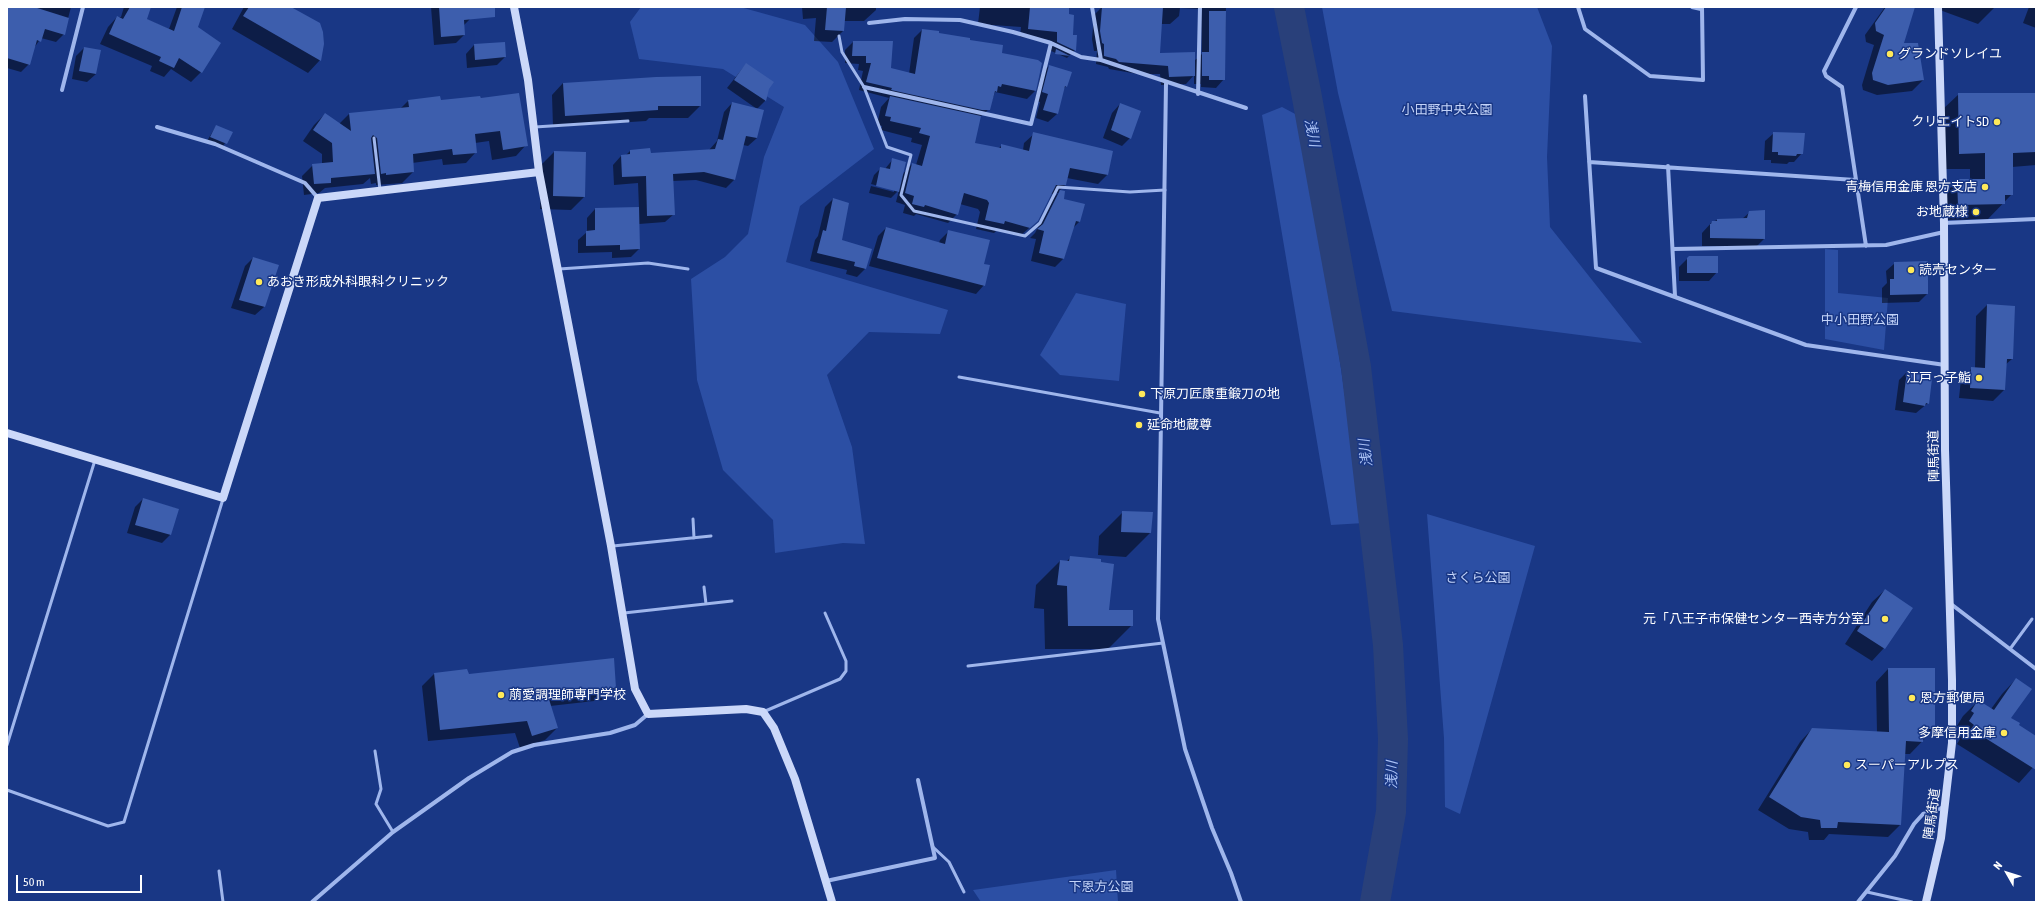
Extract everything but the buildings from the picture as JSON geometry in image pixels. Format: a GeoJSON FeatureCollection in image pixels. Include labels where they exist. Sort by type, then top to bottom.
{"type":"FeatureCollection","features":[{"type":"Feature","properties":{"kind":"street"},"geometry":{"type":"LineString","coordinates":[[62,90],[83,7]]}},
{"type":"Feature","properties":{"kind":"street"},"geometry":{"type":"LineString","coordinates":[[514,7],[528,80],[539,172],[611,546],[635,689],[648,714]]}},
{"type":"Feature","properties":{"kind":"street"},"geometry":{"type":"LineString","coordinates":[[1092,7],[1101,60]]}},
{"type":"Feature","properties":{"kind":"street"},"geometry":{"type":"LineString","coordinates":[[1198,94],[1200,7]]}},
{"type":"Feature","properties":{"kind":"street"},"geometry":{"type":"LineString","coordinates":[[1578,7],[1585,29],[1650,76],[1703,80],[1701,8],[1692,7]]}},
{"type":"Feature","properties":{"kind":"street"},"geometry":{"type":"LineString","coordinates":[[1856,7],[1824,71],[1826,76],[1842,87],[1866,246]]}},
{"type":"Feature","properties":{"kind":"street","name":"陣馬街道"},"geometry":{"type":"LineString","coordinates":[[1926,902],[1942,838],[1952,743],[1952,680],[1945,450],[1946,365],[1944,223],[1938,7]]}},
{"type":"Feature","properties":{"kind":"street"},"geometry":{"type":"LineString","coordinates":[[869,23],[905,19],[960,20],[1013,32],[1051,43],[1081,57],[1101,60],[1198,94],[1246,108]]}},
{"type":"Feature","properties":{"kind":"street"},"geometry":{"type":"LineString","coordinates":[[864,86],[1031,124],[1051,43]]}},
{"type":"Feature","properties":{"kind":"street"},"geometry":{"type":"LineString","coordinates":[[1166,83],[1158,619],[1185,750],[1212,828],[1231,873],[1241,902]]}},
{"type":"Feature","properties":{"kind":"street"},"geometry":{"type":"LineString","coordinates":[[1585,96],[1596,268],[1806,345],[1946,365]]}},
{"type":"Feature","properties":{"kind":"street"},"geometry":{"type":"LineString","coordinates":[[157,126],[215,144],[305,183],[318,198]]}},
{"type":"Feature","properties":{"kind":"street"},"geometry":{"type":"LineString","coordinates":[[1589,162],[1668,166],[1855,180]]}},
{"type":"Feature","properties":{"kind":"street"},"geometry":{"type":"LineString","coordinates":[[1668,166],[1675,296]]}},
{"type":"Feature","properties":{"kind":"street"},"geometry":{"type":"LineString","coordinates":[[318,198],[539,172]]}},
{"type":"Feature","properties":{"kind":"street"},"geometry":{"type":"LineString","coordinates":[[7,433],[223,498],[318,198]]}},
{"type":"Feature","properties":{"kind":"street"},"geometry":{"type":"LineString","coordinates":[[1944,223],[2036,219]]}},
{"type":"Feature","properties":{"kind":"street"},"geometry":{"type":"LineString","coordinates":[[1673,250],[1886,245],[1944,232]]}},
{"type":"Feature","properties":{"kind":"street"},"geometry":{"type":"LineString","coordinates":[[1949,602],[2036,669]]}},
{"type":"Feature","properties":{"kind":"street"},"geometry":{"type":"LineString","coordinates":[[312,902],[393,832],[470,778],[512,752],[534,745],[610,733],[635,725],[648,714],[746,709],[763,712],[774,728],[795,779],[832,902]]}},
{"type":"Feature","properties":{"kind":"street"},"geometry":{"type":"LineString","coordinates":[[826,882],[935,858],[918,780]]}},
{"type":"Feature","properties":{"kind":"street"},"geometry":{"type":"LineString","coordinates":[[1858,902],[1895,856],[1914,824],[1923,814],[1946,806]]}},
{"type":"Feature","properties":{"kind":"lane"},"geometry":{"type":"LineString","coordinates":[[839,36],[842,52],[864,86],[887,147],[911,156],[902,195],[914,211],[1025,236],[1040,223],[1058,187],[1130,192],[1165,190]]}},
{"type":"Feature","properties":{"kind":"lane"},"geometry":{"type":"LineString","coordinates":[[533,127],[628,121]]}},
{"type":"Feature","properties":{"kind":"lane"},"geometry":{"type":"LineString","coordinates":[[374,138],[380,190]]}},
{"type":"Feature","properties":{"kind":"lane"},"geometry":{"type":"LineString","coordinates":[[558,269],[648,264],[688,269]]}},
{"type":"Feature","properties":{"kind":"lane"},"geometry":{"type":"LineString","coordinates":[[959,377],[1160,413]]}},
{"type":"Feature","properties":{"kind":"lane"},"geometry":{"type":"LineString","coordinates":[[7,745],[95,460]]}},
{"type":"Feature","properties":{"kind":"lane"},"geometry":{"type":"LineString","coordinates":[[7,790],[108,826],[124,822],[223,498]]}},
{"type":"Feature","properties":{"kind":"lane"},"geometry":{"type":"LineString","coordinates":[[693,519],[694,538]]}},
{"type":"Feature","properties":{"kind":"lane"},"geometry":{"type":"LineString","coordinates":[[611,546],[711,536]]}},
{"type":"Feature","properties":{"kind":"lane"},"geometry":{"type":"LineString","coordinates":[[704,587],[706,604]]}},
{"type":"Feature","properties":{"kind":"lane"},"geometry":{"type":"LineString","coordinates":[[622,613],[732,601]]}},
{"type":"Feature","properties":{"kind":"lane"},"geometry":{"type":"LineString","coordinates":[[763,712],[840,679],[846,671],[846,661],[825,613]]}},
{"type":"Feature","properties":{"kind":"lane"},"geometry":{"type":"LineString","coordinates":[[2010,649],[2032,619]]}},
{"type":"Feature","properties":{"kind":"lane"},"geometry":{"type":"LineString","coordinates":[[968,666],[1163,643]]}},
{"type":"Feature","properties":{"kind":"lane"},"geometry":{"type":"LineString","coordinates":[[375,751],[381,789],[376,804],[393,832]]}},
{"type":"Feature","properties":{"kind":"lane"},"geometry":{"type":"LineString","coordinates":[[933,847],[949,862],[964,892]]}},
{"type":"Feature","properties":{"kind":"lane"},"geometry":{"type":"LineString","coordinates":[[219,870],[223,902]]}},
{"type":"Feature","properties":{"kind":"lane"},"geometry":{"type":"LineString","coordinates":[[1867,892],[1912,902]]}},
{"type":"Feature","properties":{"kind":"green space"},"geometry":{"type":"Polygon","coordinates":[[[641,7],[740,7],[805,25],[838,62],[874,149],[800,206],[786,262],[948,310],[940,334],[869,332],[827,375],[852,447],[865,544],[843,543],[775,553],[773,520],[723,470],[697,380],[691,279],[725,257],[748,234],[764,157],[784,107],[723,69],[639,59],[630,22],[641,7]]]}},
{"type":"Feature","properties":{"kind":"green space","name":"小田野中央公園"},"geometry":{"type":"Polygon","coordinates":[[[1322,7],[1537,7],[1552,46],[1547,157],[1550,227],[1642,343],[1392,311],[1338,93],[1322,7]]]}},
{"type":"Feature","properties":{"kind":"green space"},"geometry":{"type":"Polygon","coordinates":[[[1282,107],[1299,116],[1335,329],[1364,523],[1331,525],[1262,115],[1282,107]]]}},
{"type":"Feature","properties":{"kind":"green space","name":"中小田野公園"},"geometry":{"type":"Polygon","coordinates":[[[1825,249],[1838,250],[1838,293],[1888,298],[1884,350],[1825,339],[1825,249]]]}},
{"type":"Feature","properties":{"kind":"green space"},"geometry":{"type":"Polygon","coordinates":[[[1076,293],[1126,304],[1119,381],[1060,375],[1040,355],[1076,293]]]}},
{"type":"Feature","properties":{"kind":"green space","name":"さくら公園"},"geometry":{"type":"Polygon","coordinates":[[[1427,514],[1535,546],[1460,814],[1445,807],[1444,738],[1427,514]]]}},
{"type":"Feature","properties":{"kind":"green space","name":"下恩方公園"},"geometry":{"type":"Polygon","coordinates":[[[1116,870],[1118,902],[981,902],[973,890],[1116,870]]]}},
{"type":"Feature","properties":{"kind":"waterway","name":"浅川"},"geometry":{"type":"LineString","coordinates":[[1289,7],[1356,367],[1388,645],[1393,739],[1391,812],[1375,902]]}},
{"type":"Feature","properties":{"kind":"place","name":"グランドソレイユ"},"geometry":{"type":"Point","coordinates":[1890,54]}},
{"type":"Feature","properties":{"kind":"place","name":"クリエイトSD"},"geometry":{"type":"Point","coordinates":[1997,122]}},
{"type":"Feature","properties":{"kind":"place","name":"青梅信用金庫 恩方支店"},"geometry":{"type":"Point","coordinates":[1985,187]}},
{"type":"Feature","properties":{"kind":"place","name":"お地蔵様"},"geometry":{"type":"Point","coordinates":[1976,212]}},
{"type":"Feature","properties":{"kind":"place","name":"読売センター"},"geometry":{"type":"Point","coordinates":[1911,270]}},
{"type":"Feature","properties":{"kind":"place","name":"あおき形成外科眼科クリニック"},"geometry":{"type":"Point","coordinates":[259,282]}},
{"type":"Feature","properties":{"kind":"place","name":"江戸っ子鮨"},"geometry":{"type":"Point","coordinates":[1979,378]}},
{"type":"Feature","properties":{"kind":"place","name":"下原刀匠康重鍛刀の地"},"geometry":{"type":"Point","coordinates":[1142,394]}},
{"type":"Feature","properties":{"kind":"place","name":"延命地蔵尊"},"geometry":{"type":"Point","coordinates":[1139,425]}},
{"type":"Feature","properties":{"kind":"place","name":"元「八王子市保健センター西寺方分室」"},"geometry":{"type":"Point","coordinates":[1885,619]}},
{"type":"Feature","properties":{"kind":"place","name":"萠愛調理師専門学校"},"geometry":{"type":"Point","coordinates":[501,695]}},
{"type":"Feature","properties":{"kind":"place","name":"恩方郵便局"},"geometry":{"type":"Point","coordinates":[1912,698]}},
{"type":"Feature","properties":{"kind":"place","name":"多摩信用金庫"},"geometry":{"type":"Point","coordinates":[2004,733]}},
{"type":"Feature","properties":{"kind":"place","name":"スーパーアルプス"},"geometry":{"type":"Point","coordinates":[1847,765]}}]}
